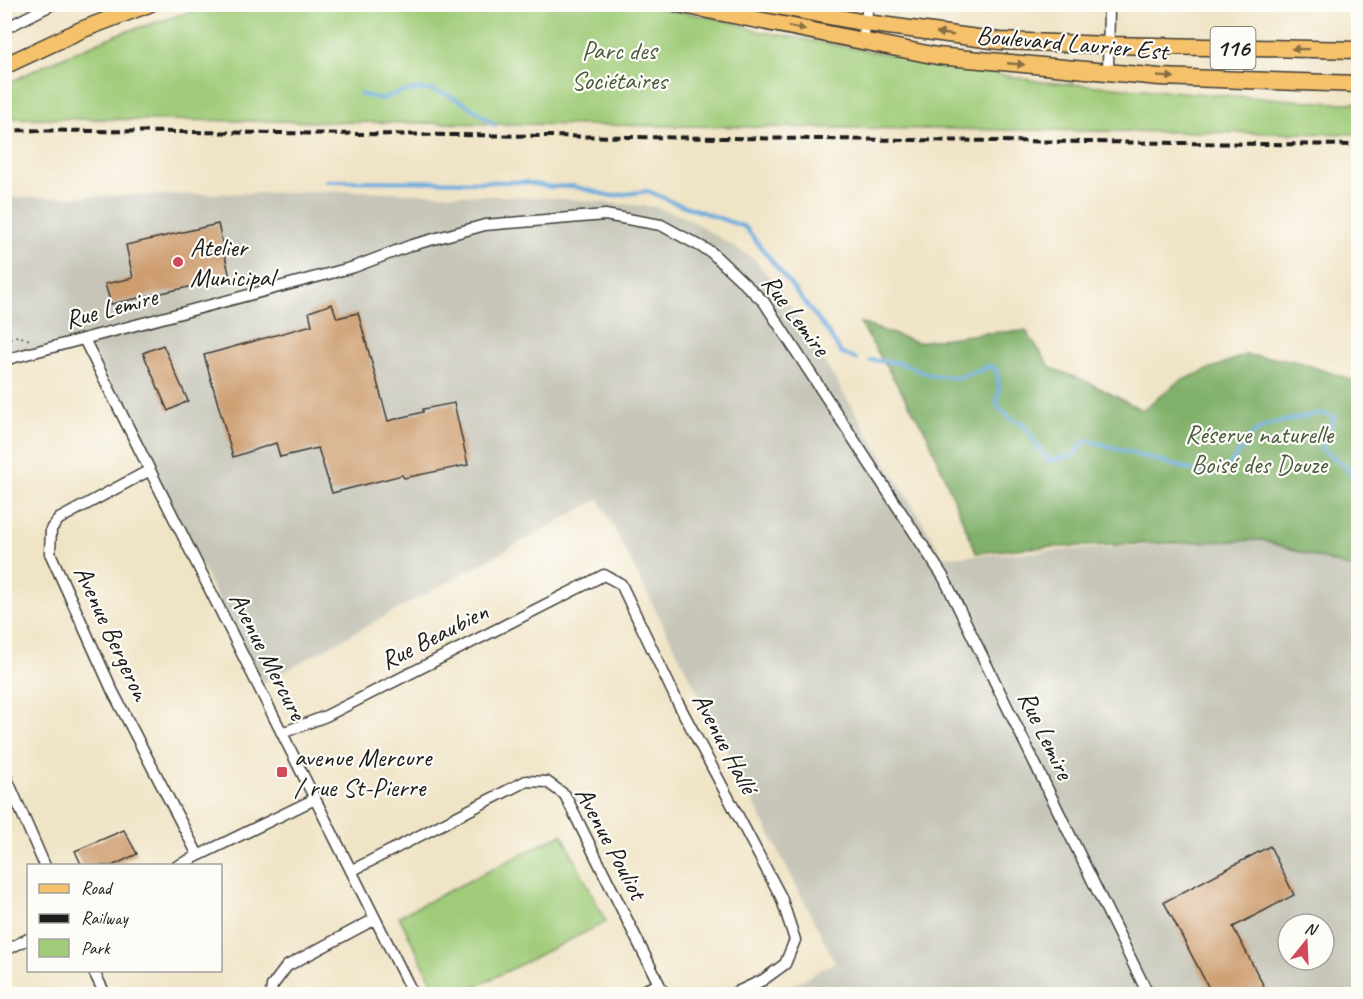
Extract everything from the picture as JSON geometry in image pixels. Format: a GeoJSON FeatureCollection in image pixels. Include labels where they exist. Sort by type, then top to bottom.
{"type":"FeatureCollection","features":[{"type":"Feature","properties":{"kind":"main road"},"geometry":{"type":"LineString","coordinates":[[4,66],[81,30],[149,4]]}},
{"type":"Feature","properties":{"kind":"main road","name":"Boulevard Laurier Est"},"geometry":{"type":"LineString","coordinates":[[678,4],[937,56],[1160,77],[1359,84]]}},
{"type":"Feature","properties":{"kind":"main road","name":"Boulevard Laurier Est"},"geometry":{"type":"LineString","coordinates":[[766,4],[866,23],[1000,41],[1359,50]]}},
{"type":"Feature","properties":{"kind":"street"},"geometry":{"type":"LineString","coordinates":[[4,29],[53,4]]}},
{"type":"Feature","properties":{"kind":"street"},"geometry":{"type":"LineString","coordinates":[[863,42],[868,4]]}},
{"type":"Feature","properties":{"kind":"street"},"geometry":{"type":"LineString","coordinates":[[1108,72],[1109,4]]}},
{"type":"Feature","properties":{"kind":"street","name":"Rue Lemire"},"geometry":{"type":"LineString","coordinates":[[4,360],[354,267],[412,245],[485,225],[605,215],[662,225],[711,252],[764,302],[944,578],[1148,994]]}},
{"type":"Feature","properties":{"kind":"street","name":"Avenue Mercure"},"geometry":{"type":"LineString","coordinates":[[84,339],[413,994]]}},
{"type":"Feature","properties":{"kind":"street","name":"Avenue Bergeron"},"geometry":{"type":"LineString","coordinates":[[150,470],[59,519],[51,529],[51,553],[113,692],[198,855]]}},
{"type":"Feature","properties":{"kind":"street","name":"Rue Beaubien"},"geometry":{"type":"LineString","coordinates":[[282,733],[326,716],[604,575]]}},
{"type":"Feature","properties":{"kind":"street","name":"Avenue Hallé"},"geometry":{"type":"LineString","coordinates":[[604,575],[621,584],[677,701],[781,897],[795,940],[785,964],[763,980],[733,994]]}},
{"type":"Feature","properties":{"kind":"street"},"geometry":{"type":"LineString","coordinates":[[4,772],[44,864]]}},
{"type":"Feature","properties":{"kind":"street","name":"Avenue Pouliot"},"geometry":{"type":"LineString","coordinates":[[351,871],[526,781],[548,782],[565,795],[659,984],[667,994]]}},
{"type":"Feature","properties":{"kind":"street"},"geometry":{"type":"LineString","coordinates":[[181,864],[315,799]]}},
{"type":"Feature","properties":{"kind":"street"},"geometry":{"type":"LineString","coordinates":[[270,994],[272,986],[287,966],[375,919]]}},
{"type":"Feature","properties":{"kind":"street"},"geometry":{"type":"LineString","coordinates":[[4,951],[27,940]]}},
{"type":"Feature","properties":{"kind":"street"},"geometry":{"type":"LineString","coordinates":[[94,972],[105,994]]}},
{"type":"Feature","properties":{"kind":"street"},"geometry":{"type":"LineString","coordinates":[[635,994],[659,984]]}},
{"type":"Feature","properties":{"kind":"path"},"geometry":{"type":"LineString","coordinates":[[4,339],[18,336],[32,340],[38,351]]}},
{"type":"Feature","properties":{"kind":"shaded area"},"geometry":{"type":"Polygon","coordinates":[[[357,191],[552,198],[655,207],[687,218],[754,259],[782,293],[944,557],[1262,540],[1358,568],[1358,994],[776,994],[835,962],[599,499],[261,684],[89,342],[5,363],[5,198],[357,191]]]}},
{"type":"Feature","properties":{"kind":"green space","name":"Parc des Sociétaires"},"geometry":{"type":"Polygon","coordinates":[[[631,4],[726,20],[758,31],[1042,82],[1358,103],[1358,134],[5,118],[5,85],[118,34],[213,5],[631,4]]]}},
{"type":"Feature","properties":{"kind":"green space","name":"Réserve naturelle Boisé des Douze"},"geometry":{"type":"Polygon","coordinates":[[[860,323],[917,342],[986,333],[1026,331],[1051,368],[1088,382],[1142,410],[1180,381],[1245,355],[1293,360],[1358,382],[1358,570],[1262,540],[1027,548],[976,553],[927,434],[860,323]]]}},
{"type":"Feature","properties":{"kind":"green space"},"geometry":{"type":"Polygon","coordinates":[[[562,834],[606,922],[461,994],[438,994],[399,916],[562,834]]]}},
{"type":"Feature","properties":{"kind":"building","name":"Atelier Municipal"},"geometry":{"type":"Polygon","coordinates":[[[218,224],[230,278],[111,304],[105,284],[133,278],[126,245],[218,224]]]}},
{"type":"Feature","properties":{"kind":"building"},"geometry":{"type":"Polygon","coordinates":[[[332,304],[337,318],[358,313],[388,421],[423,412],[423,409],[454,403],[468,465],[404,478],[402,475],[332,493],[318,448],[280,457],[276,443],[233,457],[204,355],[312,325],[309,312],[332,304]]]}},
{"type":"Feature","properties":{"kind":"building"},"geometry":{"type":"Polygon","coordinates":[[[163,345],[188,401],[168,411],[143,353],[163,345]]]}},
{"type":"Feature","properties":{"kind":"building"},"geometry":{"type":"Polygon","coordinates":[[[124,830],[137,854],[116,864],[81,864],[75,851],[124,830]]]}},
{"type":"Feature","properties":{"kind":"building"},"geometry":{"type":"Polygon","coordinates":[[[1270,846],[1294,895],[1233,927],[1268,994],[1212,994],[1164,902],[1270,846]]]}},
{"type":"Feature","properties":{"kind":"waterway"},"geometry":{"type":"LineString","coordinates":[[360,94],[382,99],[414,90],[442,93],[455,98],[495,125]]}},
{"type":"Feature","properties":{"kind":"waterway"},"geometry":{"type":"LineString","coordinates":[[326,181],[524,182],[551,187],[572,186],[611,196],[648,191],[745,227],[828,332],[841,353],[856,359]]}},
{"type":"Feature","properties":{"kind":"waterway"},"geometry":{"type":"LineString","coordinates":[[870,360],[900,363],[930,375],[958,378],[991,366],[997,371],[999,388],[997,405],[1010,418],[1022,423],[1048,461],[1074,455],[1086,440],[1206,474],[1226,470],[1253,433],[1270,424],[1322,413],[1334,418],[1321,449],[1344,465],[1358,483]]}},
{"type":"Feature","properties":{"kind":"railway"},"geometry":{"type":"LineString","coordinates":[[4,130],[1358,145]]}},
{"type":"Feature","properties":{"kind":"place","name":"Atelier Municipal"},"geometry":{"type":"Point","coordinates":[178,262]}},
{"type":"Feature","properties":{"kind":"place","name":"avenue Mercure / rue St-Pierre"},"geometry":{"type":"Point","coordinates":[282,772]}}]}
